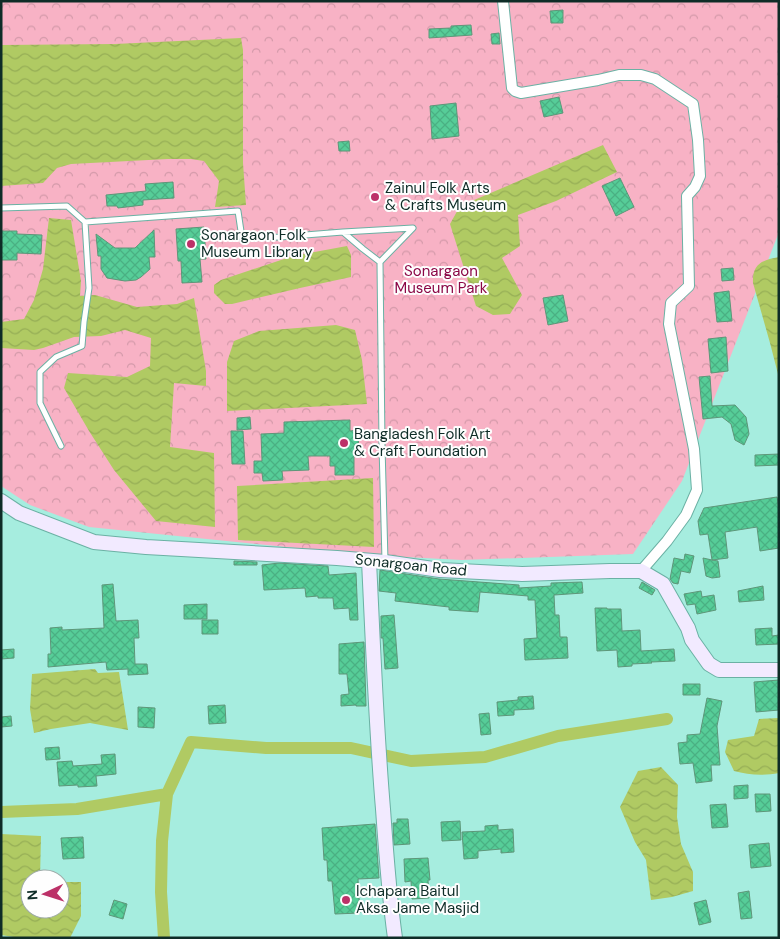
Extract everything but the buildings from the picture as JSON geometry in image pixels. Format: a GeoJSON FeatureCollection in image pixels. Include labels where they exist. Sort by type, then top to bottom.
{"type":"FeatureCollection","features":[{"type":"Feature","properties":{"kind":"main road","name":"Sonargoan Road"},"geometry":{"type":"LineString","coordinates":[[1,501],[19,513],[94,542],[146,547],[337,558],[385,562],[440,570],[494,573],[641,572],[662,584],[688,628],[692,640],[709,664],[719,670],[779,670]]}},
{"type":"Feature","properties":{"kind":"main road"},"geometry":{"type":"LineString","coordinates":[[369,561],[379,763],[395,938]]}},
{"type":"Feature","properties":{"kind":"street"},"geometry":{"type":"LineString","coordinates":[[503,1],[512,88],[515,91],[521,93],[619,75],[641,75],[655,79],[693,104],[700,176],[695,187],[687,196],[689,286],[671,303],[669,324],[694,449],[697,490],[686,515],[641,572]]}},
{"type":"Feature","properties":{"kind":"lane"},"geometry":{"type":"LineString","coordinates":[[1,208],[67,206],[85,222],[238,211],[242,238],[413,228],[380,262],[385,562]]}},
{"type":"Feature","properties":{"kind":"lane"},"geometry":{"type":"LineString","coordinates":[[61,446],[40,403],[40,372],[56,357],[82,346],[88,288],[85,222]]}},
{"type":"Feature","properties":{"kind":"lane"},"geometry":{"type":"LineString","coordinates":[[343,232],[380,262]]}},
{"type":"Feature","properties":{"kind":"green space","name":"Sonargaon Museum Park"},"geometry":{"type":"Polygon","coordinates":[[[1,1],[779,1],[779,232],[682,481],[633,554],[462,560],[366,555],[89,527],[30,505],[1,486],[1,1]]]}},
{"type":"Feature","properties":{"kind":"water"},"geometry":{"type":"Polygon","coordinates":[[[241,38],[243,50],[243,163],[246,205],[215,207],[219,181],[204,161],[191,159],[71,164],[57,168],[43,183],[1,186],[1,45],[115,44],[241,38]]]}},
{"type":"Feature","properties":{"kind":"water"},"geometry":{"type":"Polygon","coordinates":[[[603,145],[617,172],[556,201],[518,215],[520,246],[502,258],[522,295],[510,314],[493,315],[476,306],[450,224],[460,206],[603,145]]]}},
{"type":"Feature","properties":{"kind":"water"},"geometry":{"type":"Polygon","coordinates":[[[49,218],[71,220],[81,281],[80,296],[95,295],[137,307],[177,304],[194,298],[206,371],[206,386],[174,383],[170,447],[214,453],[215,527],[156,521],[114,470],[64,388],[68,373],[127,377],[150,366],[151,338],[125,330],[101,336],[74,337],[34,350],[1,348],[1,322],[24,319],[34,300],[43,269],[49,218]]]}},
{"type":"Feature","properties":{"kind":"water"},"geometry":{"type":"Polygon","coordinates":[[[347,246],[351,255],[351,277],[232,304],[225,304],[214,293],[214,285],[221,280],[293,256],[347,246]]]}},
{"type":"Feature","properties":{"kind":"water"},"geometry":{"type":"Polygon","coordinates":[[[779,257],[779,378],[753,277],[754,271],[759,264],[779,257]]]}},
{"type":"Feature","properties":{"kind":"water"},"geometry":{"type":"Polygon","coordinates":[[[336,325],[355,330],[362,360],[367,404],[227,411],[227,362],[234,341],[259,331],[336,325]]]}},
{"type":"Feature","properties":{"kind":"water"},"geometry":{"type":"Polygon","coordinates":[[[373,478],[374,547],[238,540],[237,486],[373,478]]]}},
{"type":"Feature","properties":{"kind":"water"},"geometry":{"type":"Polygon","coordinates":[[[95,669],[98,673],[119,672],[128,730],[90,723],[34,733],[30,709],[32,674],[95,669]]]}},
{"type":"Feature","properties":{"kind":"water"},"geometry":{"type":"Polygon","coordinates":[[[779,718],[779,773],[756,775],[734,771],[725,752],[728,740],[754,736],[759,719],[779,718]]]}},
{"type":"Feature","properties":{"kind":"water"},"geometry":{"type":"Polygon","coordinates":[[[661,767],[678,785],[677,817],[681,844],[693,872],[693,891],[651,900],[646,860],[635,842],[620,807],[638,771],[661,767]]]}},
{"type":"Feature","properties":{"kind":"water"},"geometry":{"type":"Polygon","coordinates":[[[1,834],[41,836],[40,869],[20,869],[20,919],[70,919],[70,882],[81,882],[81,916],[70,938],[20,938],[1,935],[1,834]]]}},
{"type":"Feature","properties":{"kind":"waterway"},"geometry":{"type":"LineString","coordinates":[[1,812],[77,809],[167,794],[191,742],[266,748],[351,748],[411,761],[485,757],[558,736],[667,719]]}},
{"type":"Feature","properties":{"kind":"waterway"},"geometry":{"type":"LineString","coordinates":[[164,938],[161,892],[162,841],[167,794]]}},
{"type":"Feature","properties":{"kind":"place","name":"Zainul Folk Arts & Crafts Museum"},"geometry":{"type":"Point","coordinates":[375,197]}},
{"type":"Feature","properties":{"kind":"place","name":"Sonargaon Folk Museum Library"},"geometry":{"type":"Point","coordinates":[191,244]}},
{"type":"Feature","properties":{"kind":"place","name":"Bangladesh Folk Art & Craft Foundation"},"geometry":{"type":"Point","coordinates":[344,443]}},
{"type":"Feature","properties":{"kind":"place","name":"Ichapara Baitul Aksa Jame Masjid"},"geometry":{"type":"Point","coordinates":[346,900]}}]}
